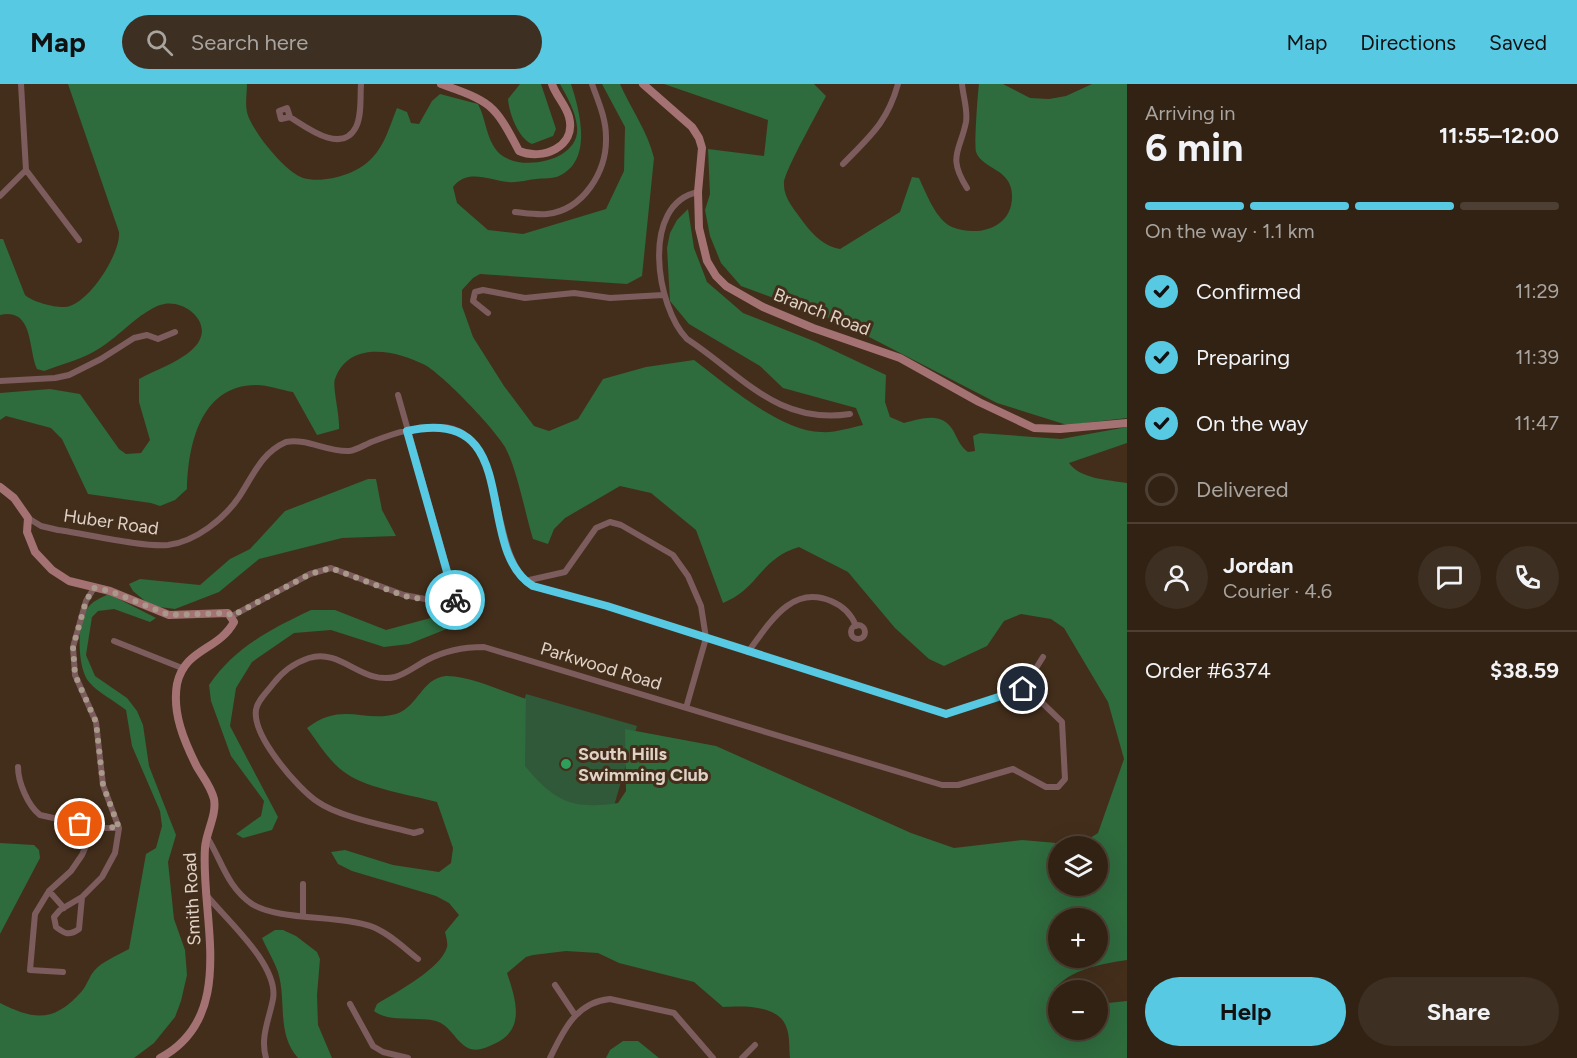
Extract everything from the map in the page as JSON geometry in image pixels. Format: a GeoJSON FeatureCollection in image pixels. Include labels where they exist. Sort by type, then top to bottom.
{"type":"FeatureCollection","features":[{"type":"Feature","properties":{"kind":"street"},"geometry":{"type":"LineString","coordinates":[[21,84],[26,170],[79,240]]}},
{"type":"Feature","properties":{"kind":"street"},"geometry":{"type":"LineString","coordinates":[[290,117],[329,139],[346,136],[352,132],[358,120],[362,84]]}},
{"type":"Feature","properties":{"kind":"street"},"geometry":{"type":"LineString","coordinates":[[441,84],[473,94],[493,106],[519,151],[539,155],[568,138],[570,129],[566,108],[552,84]]}},
{"type":"Feature","properties":{"kind":"street"},"geometry":{"type":"LineString","coordinates":[[515,212],[547,214],[563,210],[576,203],[589,190],[602,162],[606,138],[603,113],[592,84]]}},
{"type":"Feature","properties":{"kind":"street","name":"Branch Road"},"geometry":{"type":"LineString","coordinates":[[643,84],[685,120],[699,138],[702,148],[698,192],[699,228],[707,261],[716,276],[726,286],[763,307],[813,328],[900,358],[979,402],[1035,428],[1060,429],[1127,423]]}},
{"type":"Feature","properties":{"kind":"street"},"geometry":{"type":"LineString","coordinates":[[843,164],[882,123],[889,112],[898,84]]}},
{"type":"Feature","properties":{"kind":"street"},"geometry":{"type":"LineString","coordinates":[[962,84],[966,118],[956,158],[958,175],[967,188]]}},
{"type":"Feature","properties":{"kind":"street"},"geometry":{"type":"LineString","coordinates":[[0,196],[26,170]]}},
{"type":"Feature","properties":{"kind":"street"},"geometry":{"type":"LineString","coordinates":[[698,192],[687,194],[677,200],[663,226],[660,248],[663,295],[675,325],[687,339],[760,393],[797,413],[834,416],[850,414]]}},
{"type":"Feature","properties":{"kind":"street"},"geometry":{"type":"LineString","coordinates":[[488,313],[473,301],[475,292],[483,290],[525,298],[574,293],[610,298],[663,295]]}},
{"type":"Feature","properties":{"kind":"street"},"geometry":{"type":"LineString","coordinates":[[0,381],[69,375],[101,359],[134,338],[147,335],[158,339],[175,332]]}},
{"type":"Feature","properties":{"kind":"street"},"geometry":{"type":"LineString","coordinates":[[398,395],[460,614]]}},
{"type":"Feature","properties":{"kind":"street","name":"Huber Road"},"geometry":{"type":"LineString","coordinates":[[28,518],[41,526],[58,530],[171,545],[205,530],[223,516],[238,499],[264,457],[280,445],[292,441],[352,451],[407,431],[443,427],[458,430],[471,439],[480,454],[496,496],[512,564],[525,581]]}},
{"type":"Feature","properties":{"kind":"street"},"geometry":{"type":"LineString","coordinates":[[0,487],[14,498],[28,518],[27,532],[35,552],[52,570],[69,581],[110,591],[169,615],[228,613],[234,622],[229,631],[190,658],[182,668],[114,641]]}},
{"type":"Feature","properties":{"kind":"street"},"geometry":{"type":"LineString","coordinates":[[525,581],[565,572],[596,528],[610,522],[621,525],[664,548],[683,569],[701,606],[706,638],[686,708]]}},
{"type":"Feature","properties":{"kind":"street"},"geometry":{"type":"LineString","coordinates":[[232,616],[310,574],[331,568],[404,596],[457,605]]}},
{"type":"Feature","properties":{"kind":"street"},"geometry":{"type":"LineString","coordinates":[[525,581],[546,592],[607,606],[946,714],[1023,689],[1043,657]]}},
{"type":"Feature","properties":{"kind":"street"},"geometry":{"type":"LineString","coordinates":[[82,897],[79,929],[71,934],[65,934],[56,927],[54,917],[82,897],[102,876],[115,853],[119,828],[103,785],[96,722],[75,675],[73,647],[86,601],[94,588]]}},
{"type":"Feature","properties":{"kind":"street"},"geometry":{"type":"LineString","coordinates":[[748,652],[778,613],[804,596],[820,596],[837,603],[851,614],[856,626]]}},
{"type":"Feature","properties":{"kind":"street","name":"Parkwood Road"},"geometry":{"type":"LineString","coordinates":[[421,831],[414,833],[329,808],[306,792],[284,768],[268,747],[255,713],[257,705],[283,672],[310,657],[325,656],[337,659],[369,677],[396,677],[447,651],[484,647],[949,787],[1013,769],[1046,787],[1058,787],[1065,779],[1062,722],[1030,692],[1023,689]]}},
{"type":"Feature","properties":{"kind":"street","name":"Smith Road"},"geometry":{"type":"LineString","coordinates":[[160,1058],[184,1041],[201,1013],[210,974],[212,948],[205,848],[214,800],[183,738],[178,720],[177,685],[182,668]]}},
{"type":"Feature","properties":{"kind":"street"},"geometry":{"type":"LineString","coordinates":[[18,768],[18,779],[34,811],[40,815],[94,827],[119,828]]}},
{"type":"Feature","properties":{"kind":"street"},"geometry":{"type":"LineString","coordinates":[[63,972],[30,969],[35,914],[49,891],[71,871],[82,855],[94,827]]}},
{"type":"Feature","properties":{"kind":"street"},"geometry":{"type":"LineString","coordinates":[[207,837],[232,885],[253,904],[275,912],[372,927],[395,940],[418,959]]}},
{"type":"Feature","properties":{"kind":"street"},"geometry":{"type":"LineString","coordinates":[[303,884],[303,915]]}},
{"type":"Feature","properties":{"kind":"street"},"geometry":{"type":"LineString","coordinates":[[49,891],[64,908]]}},
{"type":"Feature","properties":{"kind":"street"},"geometry":{"type":"LineString","coordinates":[[208,897],[270,974],[273,998],[265,1028],[266,1058]]}},
{"type":"Feature","properties":{"kind":"street"},"geometry":{"type":"LineString","coordinates":[[555,985],[575,1015]]}},
{"type":"Feature","properties":{"kind":"street"},"geometry":{"type":"LineString","coordinates":[[549,1058],[575,1015],[599,1000],[610,999],[674,1013],[713,1058]]}},
{"type":"Feature","properties":{"kind":"street"},"geometry":{"type":"LineString","coordinates":[[350,1004],[373,1046],[383,1052],[408,1058]]}},
{"type":"Feature","properties":{"kind":"street"},"geometry":{"type":"LineString","coordinates":[[742,1058],[755,1046]]}},
{"type":"Feature","properties":{"kind":"green space"},"geometry":{"type":"Polygon","coordinates":[[[68,84],[247,84],[247,112],[262,139],[287,168],[303,178],[321,180],[350,173],[366,164],[377,153],[384,141],[397,108],[407,112],[411,123],[419,124],[432,101],[440,94],[478,104],[493,146],[506,158],[518,162],[546,161],[569,149],[575,139],[577,127],[575,116],[560,84],[571,84],[578,108],[581,134],[580,147],[570,169],[557,177],[515,182],[479,177],[465,178],[453,187],[457,203],[488,230],[523,234],[606,209],[624,171],[625,127],[602,84],[620,84],[644,130],[654,158],[642,276],[627,284],[480,274],[462,290],[462,306],[473,337],[504,386],[534,426],[549,431],[578,419],[603,379],[646,367],[694,360],[755,405],[789,424],[805,430],[826,432],[863,425],[856,408],[783,388],[760,366],[689,324],[670,301],[667,248],[670,233],[677,220],[688,209],[694,248],[707,282],[743,313],[816,342],[886,375],[885,402],[890,417],[904,423],[932,418],[944,421],[968,452],[975,451],[973,436],[980,433],[1061,439],[1127,427],[1127,443],[1069,463],[1087,476],[1127,483],[1127,960],[1108,964],[1108,908],[1048,908],[1048,968],[1091,968],[1064,980],[1048,980],[1048,1040],[1108,1040],[1108,1003],[1127,1001],[1127,1058],[790,1058],[787,1029],[777,1015],[769,1011],[740,1006],[723,1007],[694,982],[619,963],[598,953],[566,951],[526,957],[507,973],[515,1004],[515,1023],[504,1038],[484,1048],[474,1050],[468,1048],[445,1026],[436,1021],[387,1017],[374,1011],[377,1004],[436,964],[447,947],[445,932],[459,915],[449,903],[436,896],[352,871],[338,864],[331,852],[345,850],[393,865],[439,872],[451,863],[453,848],[437,802],[378,788],[341,770],[307,728],[320,720],[342,714],[384,716],[396,714],[410,705],[425,687],[438,678],[455,676],[465,678],[526,699],[525,766],[545,788],[576,804],[618,803],[626,791],[625,729],[716,746],[911,833],[954,848],[1022,840],[1048,842],[1048,896],[1108,896],[1108,836],[1093,836],[1098,833],[1124,759],[1108,702],[1064,628],[1051,619],[1021,614],[1004,621],[987,646],[944,666],[929,659],[895,628],[848,572],[799,547],[775,559],[745,590],[723,603],[696,530],[651,493],[620,486],[565,518],[554,529],[548,544],[533,539],[513,467],[499,438],[444,379],[425,365],[401,355],[362,353],[351,358],[342,367],[334,383],[339,429],[317,435],[293,392],[261,385],[237,388],[222,395],[201,421],[190,455],[187,489],[175,500],[160,506],[88,494],[62,439],[51,428],[6,416],[0,420],[0,393],[50,389],[80,394],[119,449],[126,454],[141,453],[150,440],[139,402],[139,379],[179,359],[193,349],[202,334],[201,326],[198,319],[185,307],[168,303],[160,305],[152,308],[94,352],[44,371],[37,369],[24,324],[19,317],[11,314],[0,315],[0,239],[3,239],[25,295],[56,307],[75,304],[84,297],[102,276],[115,252],[119,232],[68,84]]]}},
{"type":"Feature","properties":{"kind":"green space"},"geometry":{"type":"Polygon","coordinates":[[[520,84],[541,84],[556,129],[553,136],[532,144],[522,136],[512,118],[508,99],[520,84]]]}},
{"type":"Feature","properties":{"kind":"green space"},"geometry":{"type":"Polygon","coordinates":[[[664,84],[814,84],[826,96],[790,167],[784,189],[791,204],[811,232],[824,243],[840,249],[900,212],[912,177],[919,178],[936,212],[946,224],[952,227],[972,231],[992,228],[1007,216],[1011,207],[1012,195],[1007,179],[984,163],[976,152],[979,84],[1003,84],[1030,98],[1049,99],[1066,96],[1092,84],[1127,84],[1127,418],[1067,425],[997,403],[842,323],[741,286],[721,263],[710,236],[705,210],[710,194],[708,149],[764,156],[768,120],[664,84]]]}},
{"type":"Feature","properties":{"kind":"green space"},"geometry":{"type":"Polygon","coordinates":[[[368,479],[376,479],[382,510],[396,536],[342,538],[259,559],[219,592],[175,609],[151,606],[133,591],[129,584],[140,579],[200,585],[230,559],[250,549],[285,511],[368,479]]]}},
{"type":"Feature","properties":{"kind":"green space"},"geometry":{"type":"Polygon","coordinates":[[[109,594],[156,618],[150,622],[114,609],[98,611],[92,617],[86,655],[95,676],[127,698],[137,711],[143,725],[149,766],[176,835],[168,862],[174,919],[185,950],[187,975],[181,1001],[175,1017],[154,1043],[134,1058],[0,1058],[0,1003],[23,1013],[43,1015],[53,1013],[62,1009],[82,991],[97,968],[129,949],[146,854],[156,848],[162,826],[160,811],[132,746],[126,710],[93,686],[82,667],[80,635],[83,617],[91,604],[109,594]]]}},
{"type":"Feature","properties":{"kind":"green space"},"geometry":{"type":"Polygon","coordinates":[[[311,610],[335,610],[386,630],[438,616],[455,619],[454,626],[409,644],[384,647],[331,630],[294,633],[252,662],[236,688],[230,726],[278,817],[272,830],[243,838],[236,834],[261,816],[264,801],[231,756],[211,701],[209,685],[230,660],[255,640],[311,610]]]}},
{"type":"Feature","properties":{"kind":"green space","name":"South Hills Swimming Club"},"geometry":{"type":"Polygon","coordinates":[[[526,694],[637,726],[606,834],[496,802],[526,694]]]}},
{"type":"Feature","properties":{"kind":"green space"},"geometry":{"type":"Polygon","coordinates":[[[0,843],[34,845],[39,850],[40,858],[0,934],[0,843]]]}},
{"type":"Feature","properties":{"kind":"green space"},"geometry":{"type":"Polygon","coordinates":[[[275,930],[283,930],[296,936],[317,952],[320,959],[317,995],[318,1025],[332,1058],[298,1058],[291,1048],[284,1028],[281,983],[262,938],[275,930]]]}},
{"type":"Feature","properties":{"kind":"green space"},"geometry":{"type":"Polygon","coordinates":[[[623,1041],[638,1041],[659,1058],[606,1058],[610,1050],[623,1041]]]}},
{"type":"Feature","properties":{"kind":"way so far"},"geometry":{"type":"LineString","coordinates":[[80,824],[98,828],[119,828],[103,785],[96,722],[81,694],[75,675],[73,647],[86,601],[94,588],[130,598],[169,615],[228,613],[232,616],[320,569],[331,568],[404,596],[431,603],[457,605],[455,600]]}},
{"type":"Feature","properties":{"kind":"place","name":"South Hills Swimming Club"},"geometry":{"type":"Point","coordinates":[566,764]}},
{"type":"Feature","properties":{"kind":"route"},"geometry":{"type":"LineString","coordinates":[[455,600],[407,431],[423,427],[458,430],[471,439],[480,454],[496,496],[512,564],[525,581],[546,592],[607,606],[946,714],[1023,689]]}}]}
